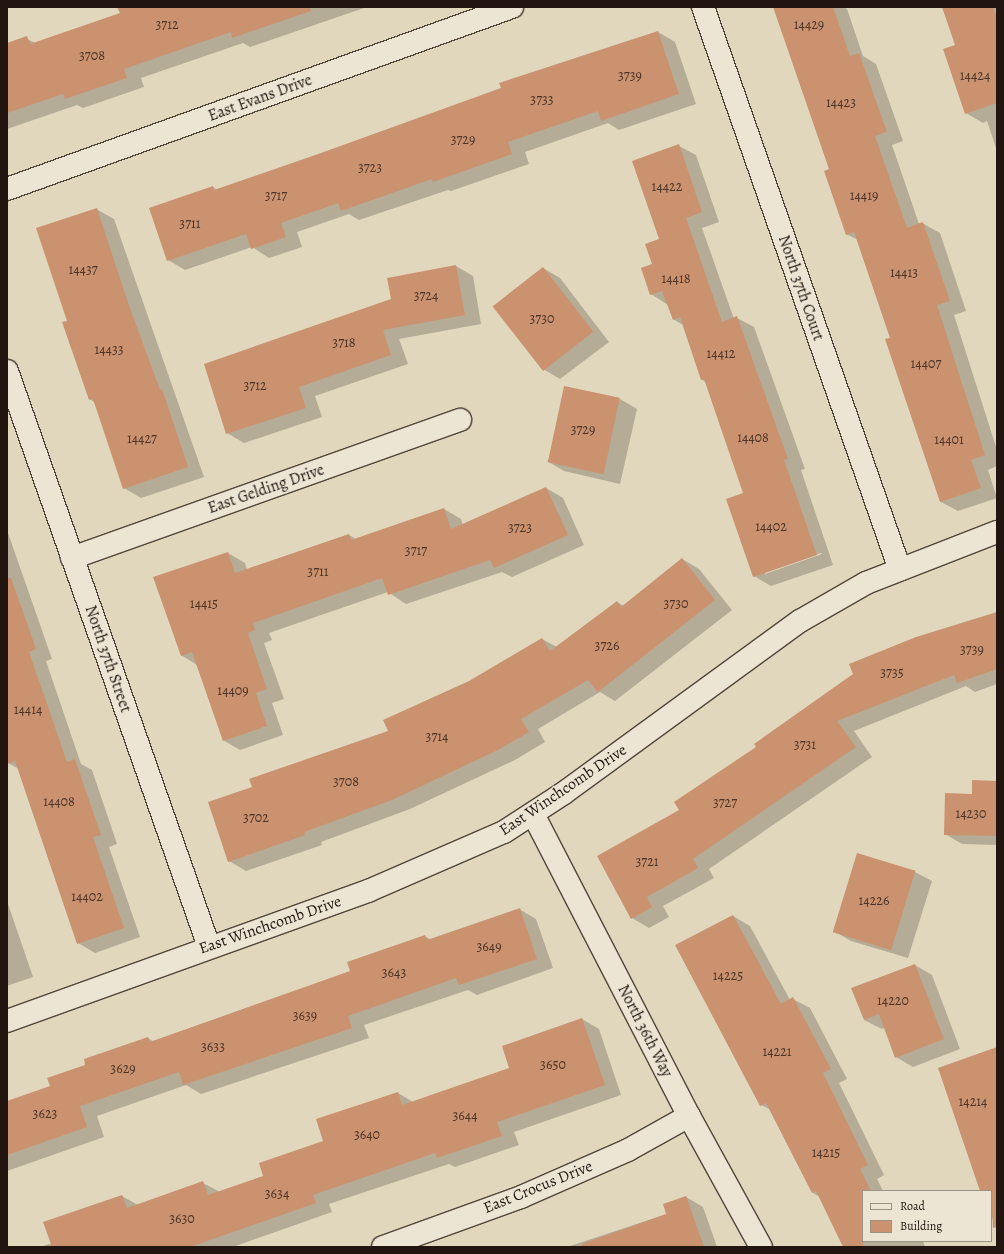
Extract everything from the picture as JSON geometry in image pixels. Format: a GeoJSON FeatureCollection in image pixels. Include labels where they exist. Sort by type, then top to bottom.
{"type":"FeatureCollection","features":[{"type":"Feature","properties":{"kind":"street","name":"East Evans Drive"},"geometry":{"type":"LineString","coordinates":[[7,189],[512,7]]}},
{"type":"Feature","properties":{"kind":"street","name":"North 37th Court"},"geometry":{"type":"LineString","coordinates":[[703,7],[900,570]]}},
{"type":"Feature","properties":{"kind":"street","name":"North 37th Street"},"geometry":{"type":"LineString","coordinates":[[7,371],[209,946]]}},
{"type":"Feature","properties":{"kind":"street","name":"East Gelding Drive"},"geometry":{"type":"LineString","coordinates":[[72,558],[460,420]]}},
{"type":"Feature","properties":{"kind":"street","name":"East Winchcomb Drive"},"geometry":{"type":"LineString","coordinates":[[7,1021],[209,946],[368,891],[504,832],[532,814],[800,621],[866,583],[997,532]]}},
{"type":"Feature","properties":{"kind":"street","name":"North 36th Way"},"geometry":{"type":"LineString","coordinates":[[532,814],[689,1116],[761,1247]]}},
{"type":"Feature","properties":{"kind":"street","name":"East Crocus Drive"},"geometry":{"type":"LineString","coordinates":[[383,1247],[521,1197],[628,1150],[689,1116]]}},
{"type":"Feature","properties":{"kind":"building"},"geometry":{"type":"Polygon","coordinates":[[[117,7],[310,7],[311,11],[232,38],[231,32],[124,69],[127,78],[65,99],[63,94],[7,113],[7,43],[27,36],[30,44],[120,13],[117,7]]]}},
{"type":"Feature","properties":{"kind":"building"},"geometry":{"type":"Polygon","coordinates":[[[773,7],[833,7],[850,56],[859,53],[887,132],[875,136],[907,228],[923,222],[950,301],[937,305],[985,455],[971,460],[981,488],[940,502],[885,339],[890,338],[854,232],[846,235],[824,171],[829,169],[773,7]]]}},
{"type":"Feature","properties":{"kind":"building"},"geometry":{"type":"Polygon","coordinates":[[[942,7],[993,7],[997,18],[997,103],[965,114],[943,49],[955,45],[942,7]]]}},
{"type":"Feature","properties":{"kind":"building"},"geometry":{"type":"Polygon","coordinates":[[[658,31],[679,94],[601,121],[598,111],[508,142],[512,154],[433,182],[432,179],[341,211],[338,203],[281,223],[286,237],[251,249],[246,234],[167,261],[149,208],[213,186],[214,190],[321,153],[501,88],[499,83],[658,31]]]}},
{"type":"Feature","properties":{"kind":"building"},"geometry":{"type":"Polygon","coordinates":[[[679,144],[702,212],[686,218],[722,322],[737,316],[788,459],[784,460],[817,555],[753,577],[726,499],[743,493],[704,379],[701,380],[680,317],[673,320],[662,291],[650,295],[641,268],[652,264],[645,244],[659,239],[632,161],[679,144]]]}},
{"type":"Feature","properties":{"kind":"building"},"geometry":{"type":"Polygon","coordinates":[[[97,208],[127,300],[160,390],[162,389],[188,467],[123,489],[93,399],[89,400],[62,322],[67,321],[36,228],[97,208]]]}},
{"type":"Feature","properties":{"kind":"building"},"geometry":{"type":"Polygon","coordinates":[[[456,265],[465,315],[383,330],[391,355],[299,387],[306,408],[226,434],[204,364],[391,299],[387,278],[456,265]]]}},
{"type":"Feature","properties":{"kind":"building"},"geometry":{"type":"Polygon","coordinates":[[[543,267],[593,332],[543,371],[493,306],[543,267]]]}},
{"type":"Feature","properties":{"kind":"building"},"geometry":{"type":"Polygon","coordinates":[[[564,386],[620,398],[604,474],[548,462],[564,386]]]}},
{"type":"Feature","properties":{"kind":"building"},"geometry":{"type":"Polygon","coordinates":[[[546,487],[568,535],[494,568],[490,560],[388,595],[382,578],[253,623],[255,630],[248,633],[267,689],[256,693],[267,726],[223,741],[192,652],[181,656],[153,577],[228,552],[235,573],[349,534],[351,540],[444,508],[451,529],[546,487]]]}},
{"type":"Feature","properties":{"kind":"building"},"geometry":{"type":"Polygon","coordinates":[[[682,558],[715,600],[598,692],[588,680],[521,719],[529,732],[498,750],[392,800],[304,832],[305,835],[228,862],[208,802],[252,787],[249,779],[388,731],[383,720],[469,681],[542,638],[550,651],[617,601],[621,607],[682,558]]]}},
{"type":"Feature","properties":{"kind":"building"},"geometry":{"type":"Polygon","coordinates":[[[7,578],[11,578],[36,649],[29,652],[67,762],[75,759],[101,835],[93,837],[124,928],[77,944],[15,761],[7,764],[7,578]]]}},
{"type":"Feature","properties":{"kind":"building"},"geometry":{"type":"Polygon","coordinates":[[[997,612],[997,669],[957,683],[954,675],[837,721],[856,747],[693,859],[698,868],[647,897],[652,907],[631,919],[597,856],[679,810],[674,802],[756,747],[754,744],[853,674],[849,664],[916,637],[997,612]]]}},
{"type":"Feature","properties":{"kind":"building"},"geometry":{"type":"Polygon","coordinates":[[[972,780],[997,781],[997,836],[944,835],[945,793],[972,794],[972,780]]]}},
{"type":"Feature","properties":{"kind":"building"},"geometry":{"type":"Polygon","coordinates":[[[857,853],[915,871],[891,950],[833,932],[857,853]]]}},
{"type":"Feature","properties":{"kind":"building"},"geometry":{"type":"Polygon","coordinates":[[[520,908],[537,959],[459,985],[456,978],[348,1016],[352,1028],[183,1085],[179,1072],[80,1106],[87,1127],[7,1155],[7,1101],[50,1086],[47,1078],[85,1065],[84,1059],[148,1037],[150,1042],[350,971],[347,962],[425,935],[427,940],[520,908]]]}},
{"type":"Feature","properties":{"kind":"building"},"geometry":{"type":"Polygon","coordinates":[[[733,915],[781,1004],[793,997],[831,1069],[823,1073],[868,1165],[860,1169],[870,1190],[862,1190],[863,1247],[843,1247],[816,1191],[812,1193],[766,1103],[760,1106],[675,945],[733,915]]]}},
{"type":"Feature","properties":{"kind":"building"},"geometry":{"type":"Polygon","coordinates":[[[915,964],[944,1039],[895,1058],[879,1014],[864,1020],[851,988],[915,964]]]}},
{"type":"Feature","properties":{"kind":"building"},"geometry":{"type":"Polygon","coordinates":[[[582,1018],[605,1085],[497,1122],[502,1136],[437,1158],[435,1153],[313,1195],[316,1203],[190,1247],[52,1247],[43,1222],[122,1195],[127,1208],[203,1181],[208,1195],[263,1176],[259,1163],[323,1141],[316,1119],[398,1092],[402,1105],[509,1068],[502,1046],[582,1018]]]}},
{"type":"Feature","properties":{"kind":"building"},"geometry":{"type":"Polygon","coordinates":[[[997,1047],[997,1227],[993,1228],[992,1190],[980,1190],[938,1068],[997,1047]]]}},
{"type":"Feature","properties":{"kind":"building"},"geometry":{"type":"Polygon","coordinates":[[[686,1196],[704,1247],[582,1247],[582,1244],[666,1214],[663,1204],[686,1196]]]}}]}
